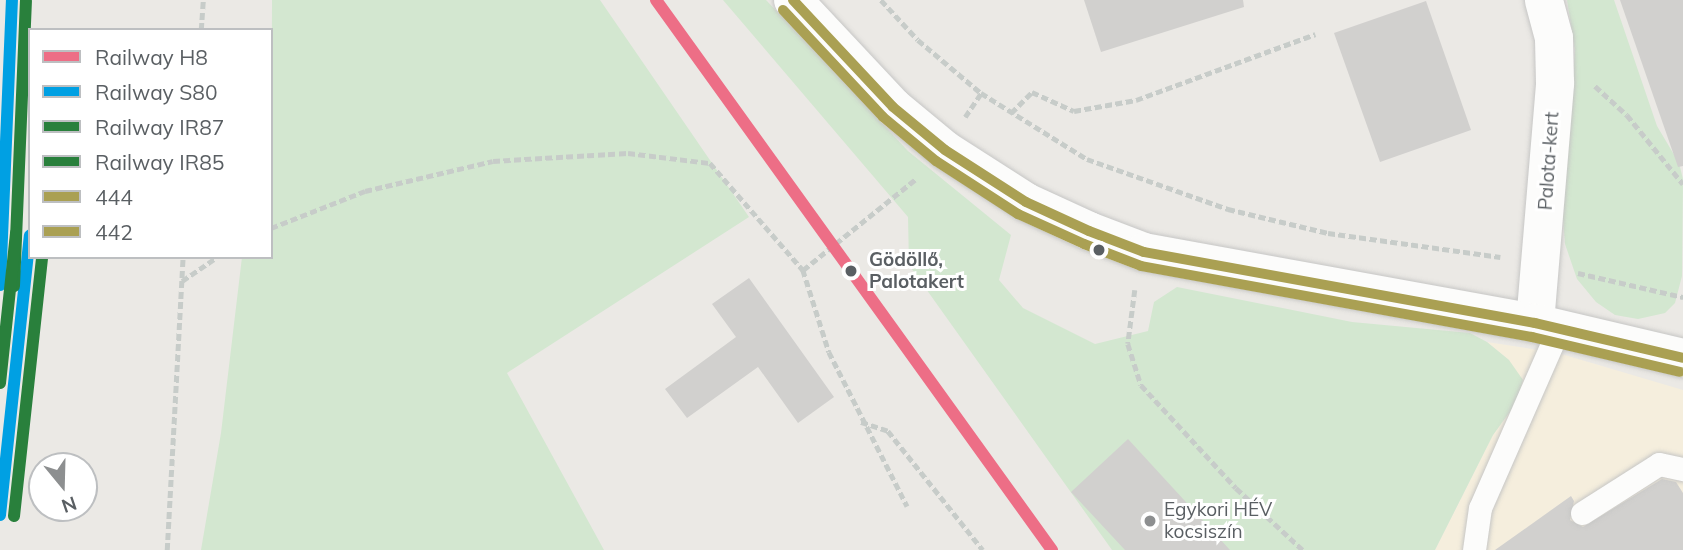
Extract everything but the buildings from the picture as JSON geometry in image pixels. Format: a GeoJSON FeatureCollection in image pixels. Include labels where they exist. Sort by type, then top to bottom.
{"type":"FeatureCollection","features":[{"type":"Feature","properties":{"kind":"main road"},"geometry":{"type":"LineString","coordinates":[[793,0],[893,107],[945,150],[1026,202],[1144,252],[1547,326],[1683,358]]}},
{"type":"Feature","properties":{"kind":"main road","name":"Palota-kert"},"geometry":{"type":"LineString","coordinates":[[1544,0],[1555,64],[1541,264],[1547,326]]}},
{"type":"Feature","properties":{"kind":"lane"},"geometry":{"type":"LineString","coordinates":[[1474,550],[1480,508],[1547,326]]}},
{"type":"Feature","properties":{"kind":"lane"},"geometry":{"type":"LineString","coordinates":[[1588,514],[1659,464],[1683,469]]}},
{"type":"Feature","properties":{"kind":"path"},"geometry":{"type":"LineString","coordinates":[[201,28],[203,0]]}},
{"type":"Feature","properties":{"kind":"path"},"geometry":{"type":"LineString","coordinates":[[881,0],[918,40],[1011,113],[1087,159],[1228,209],[1328,233],[1541,264],[1683,297]]}},
{"type":"Feature","properties":{"kind":"path"},"geometry":{"type":"LineString","coordinates":[[1011,113],[1032,92],[1074,111],[1136,100],[1315,34]]}},
{"type":"Feature","properties":{"kind":"path"},"geometry":{"type":"LineString","coordinates":[[1555,64],[1609,98],[1683,184]]}},
{"type":"Feature","properties":{"kind":"path"},"geometry":{"type":"LineString","coordinates":[[803,271],[906,188],[945,150]]}},
{"type":"Feature","properties":{"kind":"path"},"geometry":{"type":"LineString","coordinates":[[273,227],[365,191],[493,161],[628,153],[710,163],[803,271],[829,352],[861,422],[907,506]]}},
{"type":"Feature","properties":{"kind":"path"},"geometry":{"type":"LineString","coordinates":[[1144,252],[1129,316],[1128,344],[1141,385],[1207,458],[1303,550]]}},
{"type":"Feature","properties":{"kind":"path"},"geometry":{"type":"LineString","coordinates":[[167,550],[183,259]]}},
{"type":"Feature","properties":{"kind":"path"},"geometry":{"type":"LineString","coordinates":[[181,281],[214,259]]}},
{"type":"Feature","properties":{"kind":"path"},"geometry":{"type":"LineString","coordinates":[[861,422],[888,431],[982,550]]}},
{"type":"Feature","properties":{"kind":"shaded area"},"geometry":{"type":"Polygon","coordinates":[[[1487,342],[1558,353],[1683,390],[1683,550],[1435,550],[1493,435],[1516,402],[1509,360],[1487,342]]]}},
{"type":"Feature","properties":{"kind":"green space"},"geometry":{"type":"Polygon","coordinates":[[[272,0],[600,0],[749,217],[507,373],[604,550],[201,550],[221,433],[242,259],[273,259],[272,0]]]}},
{"type":"Feature","properties":{"kind":"green space"},"geometry":{"type":"Polygon","coordinates":[[[723,0],[766,0],[908,151],[1011,235],[999,280],[1023,308],[1095,344],[1148,331],[1154,302],[1177,287],[1352,322],[1470,333],[1487,342],[1509,360],[1523,380],[1517,402],[1493,435],[1435,550],[1112,550],[909,265],[908,217],[723,0]]]}},
{"type":"Feature","properties":{"kind":"green space"},"geometry":{"type":"Polygon","coordinates":[[[1567,0],[1614,0],[1657,126],[1679,163],[1683,179],[1682,276],[1675,303],[1665,313],[1638,319],[1615,315],[1596,302],[1577,279],[1565,244],[1563,218],[1575,50],[1567,0]]]}},
{"type":"Feature","properties":{"kind":"rail line","name":"S80"},"geometry":{"type":"LineString","coordinates":[[0,285],[12,0]]}},
{"type":"Feature","properties":{"kind":"rail line","name":"H8"},"geometry":{"type":"LineString","coordinates":[[656,0],[1052,550]]}},
{"type":"Feature","properties":{"kind":"rail line","name":"IR87"},"geometry":{"type":"LineString","coordinates":[[14,286],[26,1]]}},
{"type":"Feature","properties":{"kind":"rail line","name":"IR85"},"geometry":{"type":"LineString","coordinates":[[0,383],[16,233]]}},
{"type":"Feature","properties":{"kind":"rail line","name":"S80"},"geometry":{"type":"LineString","coordinates":[[0,515],[28,255]]}},
{"type":"Feature","properties":{"kind":"rail line","name":"IR87"},"geometry":{"type":"LineString","coordinates":[[14,516],[42,259]]}},
{"type":"Feature","properties":{"kind":"transit line","name":"444"},"geometry":{"type":"LineString","coordinates":[[793,0],[893,107],[945,150],[1026,202],[1089,231],[1144,252],[1535,323],[1683,358]]}},
{"type":"Feature","properties":{"kind":"transit line","name":"442"},"geometry":{"type":"LineString","coordinates":[[783,10],[883,117],[936,161],[1018,214],[1084,244],[1141,266],[1532,337],[1680,372]]}},
{"type":"Feature","properties":{"kind":"place","name":"Gödöllő, Palotakert"},"geometry":{"type":"Point","coordinates":[851,271]}},
{"type":"Feature","properties":{"kind":"place","name":"Egykori HÉV kocsiszín"},"geometry":{"type":"Point","coordinates":[1150,521]}}]}
